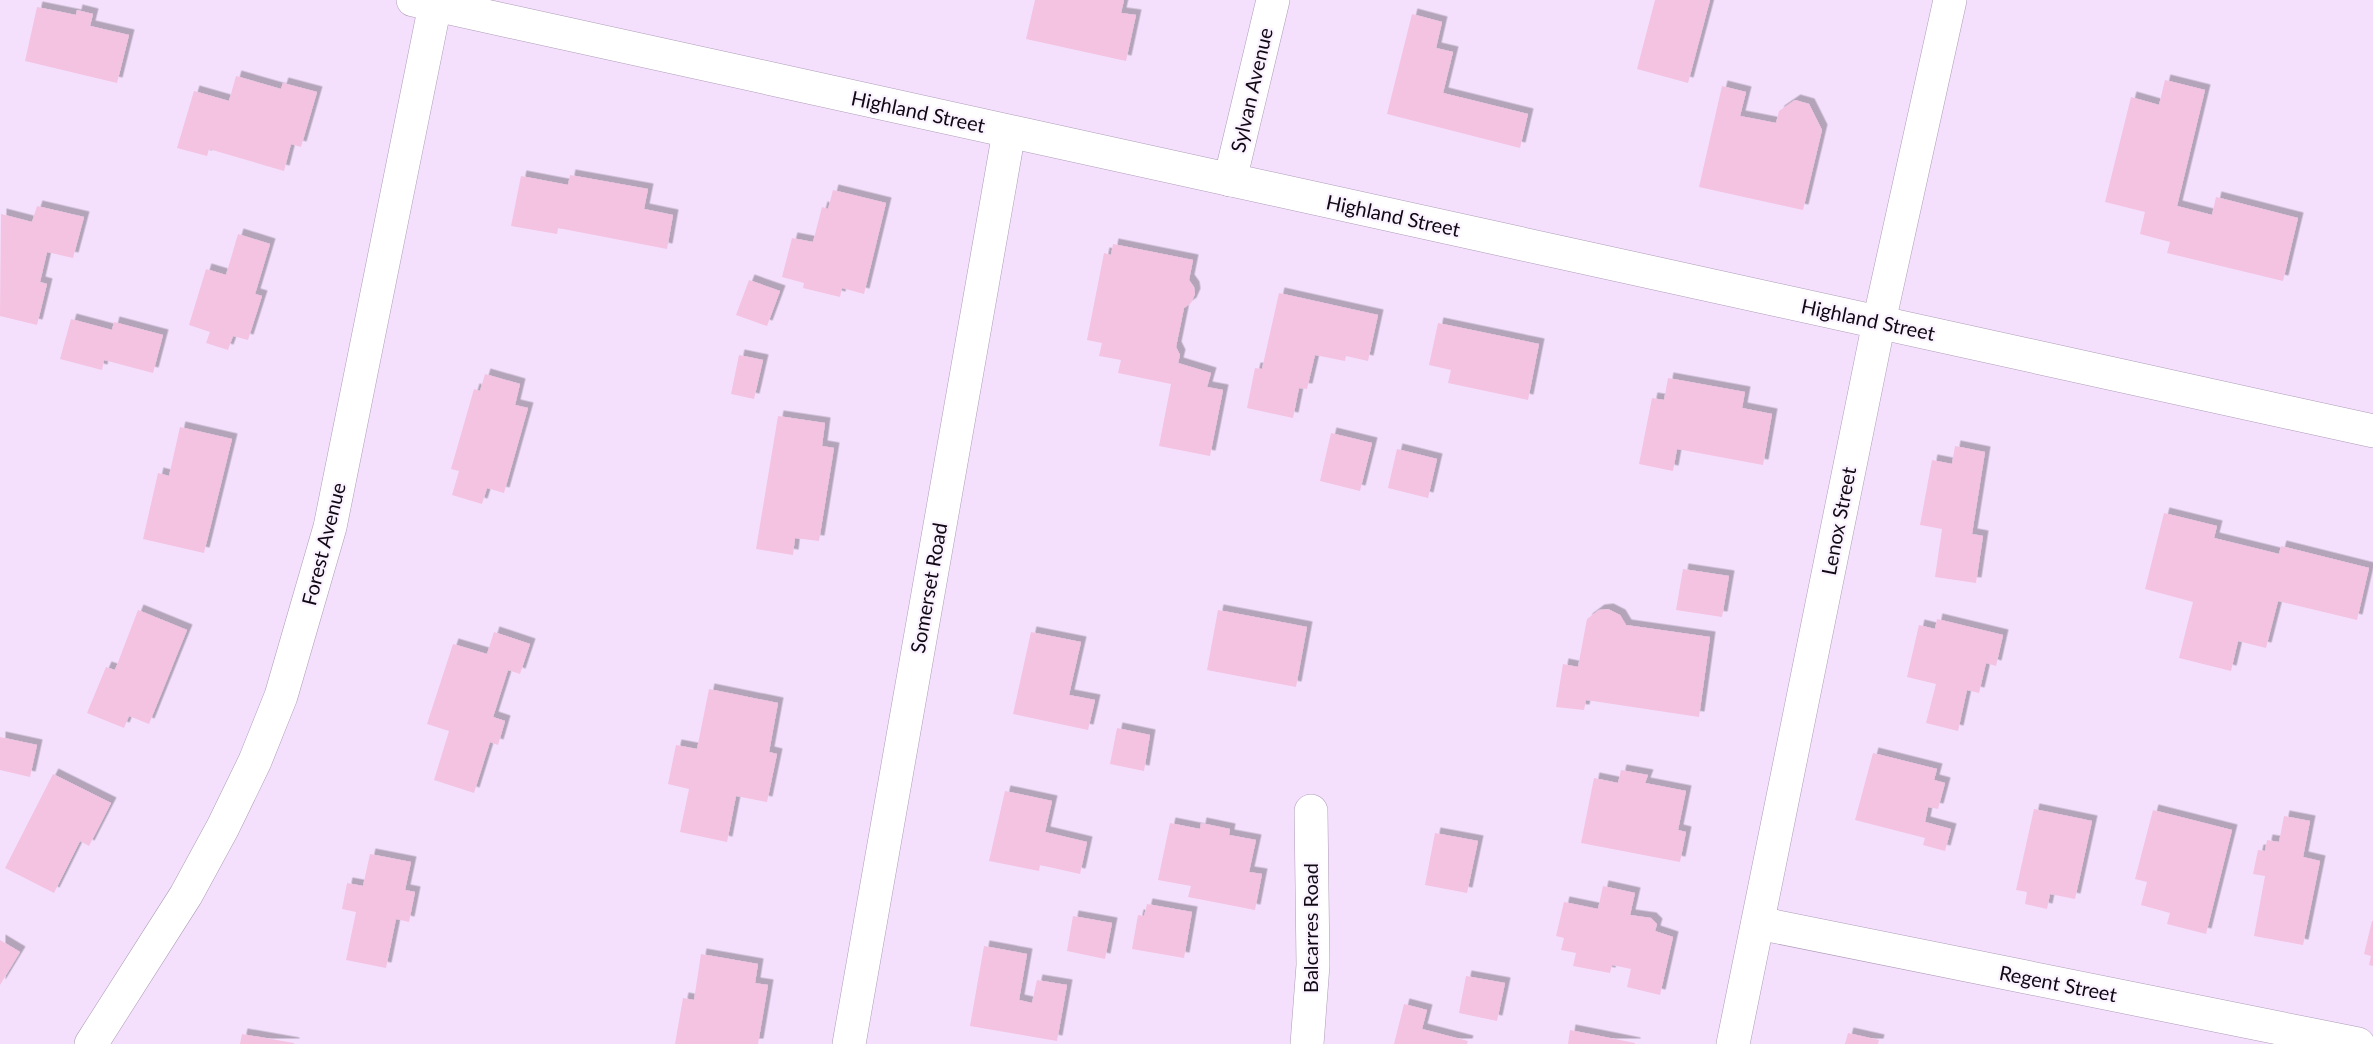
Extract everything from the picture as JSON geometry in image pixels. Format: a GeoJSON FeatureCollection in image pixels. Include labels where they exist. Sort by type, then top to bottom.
{"type":"FeatureCollection","features":[{"type":"Feature","properties":{"kind":"street","name":"Sylvan Avenue"},"geometry":{"type":"LineString","coordinates":[[1230,180],[1273,0]]}},
{"type":"Feature","properties":{"kind":"street","name":"Lenox Street"},"geometry":{"type":"LineString","coordinates":[[1734,1044],[1879,322],[1950,0]]}},
{"type":"Feature","properties":{"kind":"street","name":"Highland Street"},"geometry":{"type":"LineString","coordinates":[[428,2],[1009,132],[2373,431]]}},
{"type":"Feature","properties":{"kind":"street","name":"Forest Avenue"},"geometry":{"type":"LineString","coordinates":[[91,1044],[186,895],[246,780],[281,696],[330,527],[428,2]]}},
{"type":"Feature","properties":{"kind":"street","name":"Somerset Road"},"geometry":{"type":"LineString","coordinates":[[849,1044],[1009,132]]}},
{"type":"Feature","properties":{"kind":"street","name":"Balcarres Road"},"geometry":{"type":"LineString","coordinates":[[1307,1044],[1313,965],[1311,811]]}},
{"type":"Feature","properties":{"kind":"street","name":"Regent Street"},"geometry":{"type":"LineString","coordinates":[[1758,923],[2358,1044]]}},
{"type":"Feature","properties":{"kind":"building"},"geometry":{"type":"Polygon","coordinates":[[[1035,0],[1124,0],[1121,13],[1136,15],[1126,61],[1026,39],[1035,0]]]}},
{"type":"Feature","properties":{"kind":"building"},"geometry":{"type":"Polygon","coordinates":[[[1655,0],[1710,0],[1688,83],[1637,69],[1655,0]]]}},
{"type":"Feature","properties":{"kind":"building"},"geometry":{"type":"Polygon","coordinates":[[[37,7],[76,15],[77,10],[93,14],[90,26],[129,35],[117,83],[25,61],[37,7]]]}},
{"type":"Feature","properties":{"kind":"building"},"geometry":{"type":"Polygon","coordinates":[[[1412,14],[1442,22],[1436,48],[1453,52],[1443,93],[1528,114],[1520,148],[1387,114],[1412,14]]]}},
{"type":"Feature","properties":{"kind":"building"},"geometry":{"type":"Polygon","coordinates":[[[236,76],[281,89],[283,83],[317,92],[301,147],[291,144],[284,171],[209,149],[207,156],[177,148],[194,91],[229,101],[236,76]]]}},
{"type":"Feature","properties":{"kind":"building"},"geometry":{"type":"Polygon","coordinates":[[[2165,80],[2205,90],[2177,206],[2212,215],[2216,197],[2298,218],[2283,281],[2167,253],[2170,242],[2140,234],[2145,212],[2105,202],[2131,97],[2159,105],[2165,80]]]}},
{"type":"Feature","properties":{"kind":"building"},"geometry":{"type":"Polygon","coordinates":[[[1722,86],[1746,92],[1740,116],[1776,123],[1779,111],[1795,100],[1809,104],[1822,130],[1803,210],[1699,187],[1722,86]]]}},
{"type":"Feature","properties":{"kind":"building"},"geometry":{"type":"Polygon","coordinates":[[[570,175],[648,189],[644,209],[673,215],[667,249],[558,228],[557,234],[511,226],[521,176],[568,185],[570,175]]]}},
{"type":"Feature","properties":{"kind":"building"},"geometry":{"type":"Polygon","coordinates":[[[833,190],[886,203],[864,294],[842,288],[840,297],[803,288],[804,283],[782,277],[792,238],[813,242],[822,207],[828,209],[833,190]]]}},
{"type":"Feature","properties":{"kind":"building"},"geometry":{"type":"Polygon","coordinates":[[[37,206],[84,217],[73,258],[47,252],[40,282],[47,284],[37,325],[0,316],[1,214],[32,222],[37,206]]]}},
{"type":"Feature","properties":{"kind":"building"},"geometry":{"type":"Polygon","coordinates":[[[238,234],[270,244],[255,294],[262,296],[248,340],[233,336],[228,350],[206,343],[210,332],[189,325],[206,269],[226,275],[238,234]]]}},
{"type":"Feature","properties":{"kind":"building"},"geometry":{"type":"Polygon","coordinates":[[[1113,244],[1193,260],[1189,280],[1194,287],[1195,294],[1191,303],[1184,308],[1176,347],[1180,355],[1178,363],[1211,373],[1207,387],[1223,390],[1210,456],[1159,446],[1171,384],[1118,373],[1121,360],[1099,356],[1102,343],[1087,340],[1104,253],[1111,255],[1113,244]]]}},
{"type":"Feature","properties":{"kind":"building"},"geometry":{"type":"Polygon","coordinates":[[[749,280],[780,291],[767,326],[736,315],[749,280]]]}},
{"type":"Feature","properties":{"kind":"building"},"geometry":{"type":"Polygon","coordinates":[[[1279,293],[1378,315],[1368,361],[1346,356],[1345,361],[1315,355],[1307,389],[1299,388],[1293,418],[1247,408],[1255,368],[1262,369],[1279,293]]]}},
{"type":"Feature","properties":{"kind":"building"},"geometry":{"type":"Polygon","coordinates":[[[71,319],[112,330],[114,322],[163,335],[153,373],[104,360],[102,370],[60,359],[71,319]]]}},
{"type":"Feature","properties":{"kind":"building"},"geometry":{"type":"Polygon","coordinates":[[[1438,323],[1539,344],[1528,400],[1448,383],[1451,370],[1429,365],[1438,323]]]}},
{"type":"Feature","properties":{"kind":"building"},"geometry":{"type":"Polygon","coordinates":[[[739,355],[763,360],[754,399],[731,394],[739,355]]]}},
{"type":"Feature","properties":{"kind":"building"},"geometry":{"type":"Polygon","coordinates":[[[485,374],[520,384],[515,405],[528,408],[504,493],[487,488],[482,504],[452,495],[459,471],[451,469],[474,389],[480,391],[485,374]]]}},
{"type":"Feature","properties":{"kind":"building"},"geometry":{"type":"Polygon","coordinates":[[[1668,378],[1745,392],[1742,408],[1772,414],[1763,465],[1677,449],[1673,471],[1639,464],[1652,398],[1664,400],[1668,378]]]}},
{"type":"Feature","properties":{"kind":"building"},"geometry":{"type":"Polygon","coordinates":[[[778,416],[825,423],[822,446],[834,448],[819,541],[795,538],[793,555],[756,549],[778,416]]]}},
{"type":"Feature","properties":{"kind":"building"},"geometry":{"type":"Polygon","coordinates":[[[180,427],[232,439],[204,553],[143,539],[158,473],[169,476],[180,427]]]}},
{"type":"Feature","properties":{"kind":"building"},"geometry":{"type":"Polygon","coordinates":[[[1331,433],[1372,443],[1360,491],[1320,481],[1331,433]]]}},
{"type":"Feature","properties":{"kind":"building"},"geometry":{"type":"Polygon","coordinates":[[[1955,446],[1985,452],[1972,534],[1983,536],[1976,583],[1935,577],[1942,529],[1920,525],[1932,460],[1952,464],[1955,446]]]}},
{"type":"Feature","properties":{"kind":"building"},"geometry":{"type":"Polygon","coordinates":[[[1397,449],[1437,459],[1428,498],[1388,488],[1397,449]]]}},
{"type":"Feature","properties":{"kind":"building"},"geometry":{"type":"Polygon","coordinates":[[[2164,513],[2217,526],[2214,538],[2279,554],[2281,546],[2369,568],[2357,620],[2278,601],[2266,648],[2238,641],[2231,671],[2179,658],[2193,602],[2145,589],[2164,513]]]}},
{"type":"Feature","properties":{"kind":"building"},"geometry":{"type":"Polygon","coordinates":[[[1683,569],[1729,576],[1722,617],[1676,610],[1683,569]]]}},
{"type":"Feature","properties":{"kind":"building"},"geometry":{"type":"Polygon","coordinates":[[[1608,609],[1620,615],[1626,625],[1710,637],[1699,717],[1586,700],[1584,710],[1556,707],[1563,664],[1578,667],[1587,619],[1599,610],[1608,609]]]}},
{"type":"Feature","properties":{"kind":"building"},"geometry":{"type":"Polygon","coordinates":[[[138,610],[187,630],[149,724],[129,716],[124,728],[87,713],[106,667],[115,670],[138,610]]]}},
{"type":"Feature","properties":{"kind":"building"},"geometry":{"type":"Polygon","coordinates":[[[1218,610],[1307,627],[1296,687],[1207,670],[1218,610]]]}},
{"type":"Feature","properties":{"kind":"building"},"geometry":{"type":"Polygon","coordinates":[[[1937,619],[2003,635],[1996,666],[1986,663],[1979,693],[1967,690],[1958,731],[1926,723],[1936,684],[1907,677],[1919,625],[1935,629],[1937,619]]]}},
{"type":"Feature","properties":{"kind":"building"},"geometry":{"type":"Polygon","coordinates":[[[494,632],[530,644],[520,674],[508,670],[493,717],[505,721],[498,745],[490,742],[474,793],[434,780],[449,731],[427,724],[453,644],[487,654],[494,632]]]}},
{"type":"Feature","properties":{"kind":"building"},"geometry":{"type":"Polygon","coordinates":[[[1031,632],[1081,642],[1069,695],[1095,700],[1088,730],[1013,714],[1031,632]]]}},
{"type":"Feature","properties":{"kind":"building"},"geometry":{"type":"Polygon","coordinates":[[[709,689],[778,703],[769,752],[777,754],[767,802],[736,796],[727,842],[680,832],[689,789],[668,784],[676,745],[697,749],[709,689]]]}},
{"type":"Feature","properties":{"kind":"building"},"geometry":{"type":"Polygon","coordinates":[[[1117,728],[1150,735],[1144,771],[1110,764],[1117,728]]]}},
{"type":"Feature","properties":{"kind":"building"},"geometry":{"type":"Polygon","coordinates":[[[0,737],[37,745],[30,777],[0,770],[0,737]]]}},
{"type":"Feature","properties":{"kind":"building"},"geometry":{"type":"Polygon","coordinates":[[[1873,753],[1937,769],[1934,780],[1945,783],[1938,809],[1928,807],[1925,822],[1951,829],[1945,851],[1923,845],[1925,838],[1855,820],[1873,753]]]}},
{"type":"Feature","properties":{"kind":"building"},"geometry":{"type":"Polygon","coordinates":[[[1621,770],[1648,775],[1645,783],[1686,791],[1678,830],[1686,832],[1680,862],[1581,843],[1594,778],[1618,783],[1621,770]]]}},
{"type":"Feature","properties":{"kind":"building"},"geometry":{"type":"Polygon","coordinates":[[[53,774],[111,803],[89,846],[80,841],[54,893],[5,868],[53,774]]]}},
{"type":"Feature","properties":{"kind":"building"},"geometry":{"type":"Polygon","coordinates":[[[1005,791],[1052,801],[1045,832],[1087,842],[1080,874],[1040,865],[1039,871],[989,861],[1005,791]]]}},
{"type":"Feature","properties":{"kind":"building"},"geometry":{"type":"Polygon","coordinates":[[[2034,809],[2092,821],[2075,899],[2050,894],[2047,909],[2025,904],[2027,892],[2016,890],[2034,809]]]}},
{"type":"Feature","properties":{"kind":"building"},"geometry":{"type":"Polygon","coordinates":[[[2153,810],[2232,830],[2206,934],[2167,924],[2170,913],[2141,905],[2147,882],[2135,879],[2153,810]]]}},
{"type":"Feature","properties":{"kind":"building"},"geometry":{"type":"Polygon","coordinates":[[[2284,816],[2310,821],[2303,857],[2320,861],[2303,945],[2254,936],[2265,876],[2253,874],[2258,850],[2265,851],[2267,840],[2279,842],[2284,816]]]}},
{"type":"Feature","properties":{"kind":"building"},"geometry":{"type":"Polygon","coordinates":[[[1170,823],[1200,829],[1201,823],[1230,829],[1229,835],[1256,840],[1249,872],[1262,874],[1255,910],[1188,897],[1191,886],[1158,880],[1170,823]]]}},
{"type":"Feature","properties":{"kind":"building"},"geometry":{"type":"Polygon","coordinates":[[[1435,833],[1478,841],[1467,893],[1425,885],[1435,833]]]}},
{"type":"Feature","properties":{"kind":"building"},"geometry":{"type":"Polygon","coordinates":[[[370,854],[411,862],[405,890],[415,892],[409,922],[396,919],[386,968],[346,960],[356,912],[342,909],[347,883],[363,886],[370,854]]]}},
{"type":"Feature","properties":{"kind":"building"},"geometry":{"type":"Polygon","coordinates":[[[1603,886],[1635,893],[1630,915],[1651,918],[1657,924],[1655,931],[1673,937],[1660,995],[1627,987],[1631,969],[1612,965],[1610,973],[1573,966],[1576,953],[1561,950],[1564,938],[1556,936],[1564,902],[1598,909],[1603,886]]]}},
{"type":"Feature","properties":{"kind":"building"},"geometry":{"type":"Polygon","coordinates":[[[1147,904],[1192,912],[1184,958],[1132,949],[1138,915],[1144,916],[1147,904]]]}},
{"type":"Feature","properties":{"kind":"building"},"geometry":{"type":"Polygon","coordinates":[[[1073,916],[1112,923],[1105,959],[1067,951],[1073,916]]]}},
{"type":"Feature","properties":{"kind":"building"},"geometry":{"type":"Polygon","coordinates":[[[2372,921],[2373,966],[2369,965],[2371,956],[2364,954],[2372,921]]]}},
{"type":"Feature","properties":{"kind":"building"},"geometry":{"type":"Polygon","coordinates":[[[0,940],[20,952],[0,985],[0,940]]]}},
{"type":"Feature","properties":{"kind":"building"},"geometry":{"type":"Polygon","coordinates":[[[984,946],[1027,954],[1019,1000],[1032,1003],[1037,980],[1067,985],[1057,1041],[970,1026],[984,946]]]}},
{"type":"Feature","properties":{"kind":"building"},"geometry":{"type":"Polygon","coordinates":[[[701,954],[758,964],[755,983],[768,985],[758,1044],[675,1044],[683,998],[694,1000],[701,954]]]}},
{"type":"Feature","properties":{"kind":"building"},"geometry":{"type":"Polygon","coordinates":[[[1466,976],[1505,983],[1497,1021],[1459,1013],[1466,976]]]}},
{"type":"Feature","properties":{"kind":"building"},"geometry":{"type":"Polygon","coordinates":[[[1404,1004],[1427,1010],[1422,1029],[1468,1041],[1467,1044],[1394,1044],[1404,1004]]]}},
{"type":"Feature","properties":{"kind":"building"},"geometry":{"type":"Polygon","coordinates":[[[1570,1030],[1635,1043],[1635,1044],[1568,1044],[1570,1030]]]}},
{"type":"Feature","properties":{"kind":"building"},"geometry":{"type":"Polygon","coordinates":[[[1848,1033],[1879,1040],[1878,1044],[1845,1044],[1848,1033]]]}},
{"type":"Feature","properties":{"kind":"building"},"geometry":{"type":"Polygon","coordinates":[[[242,1034],[294,1043],[294,1044],[240,1044],[242,1034]]]}}]}
